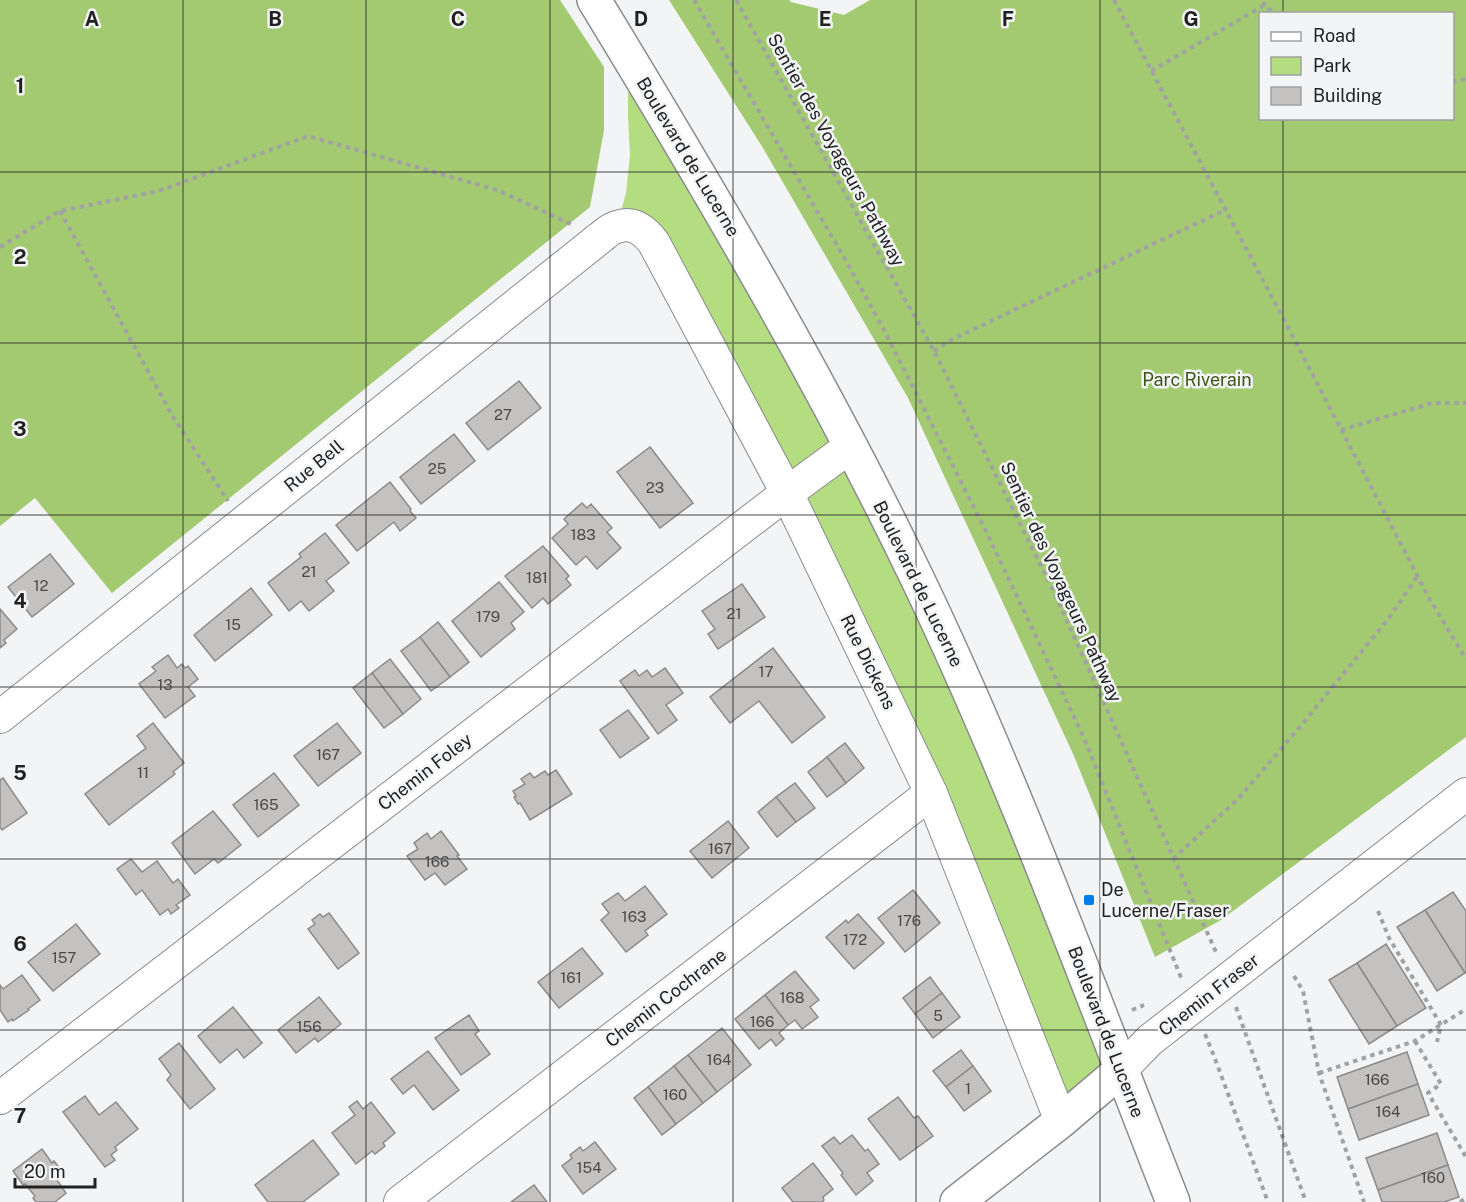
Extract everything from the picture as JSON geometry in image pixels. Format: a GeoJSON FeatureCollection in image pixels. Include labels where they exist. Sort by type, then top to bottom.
{"type":"FeatureCollection","features":[{"type":"Feature","properties":{"kind":"main road","name":"Boulevard de Lucerne"},"geometry":{"type":"LineString","coordinates":[[594,0],[746,255],[851,446],[919,581],[1009,782],[1173,1202]]}},
{"type":"Feature","properties":{"kind":"main road","name":"Chemin Fraser"},"geometry":{"type":"LineString","coordinates":[[957,1202],[1061,1121],[1121,1070]]}},
{"type":"Feature","properties":{"kind":"street","name":"Rue Bell"},"geometry":{"type":"LineString","coordinates":[[0,717],[601,237],[617,226],[633,226]]}},
{"type":"Feature","properties":{"kind":"street","name":"Rue Dickens"},"geometry":{"type":"LineString","coordinates":[[633,226],[646,232],[654,243],[787,493],[932,793],[1061,1121]]}},
{"type":"Feature","properties":{"kind":"street","name":"Chemin Foley"},"geometry":{"type":"LineString","coordinates":[[0,1098],[851,446]]}},
{"type":"Feature","properties":{"kind":"street","name":"Chemin Cochrane"},"geometry":{"type":"LineString","coordinates":[[400,1202],[932,793]]}},
{"type":"Feature","properties":{"kind":"street","name":"Chemin Fraser"},"geometry":{"type":"LineString","coordinates":[[1121,1070],[1150,1040],[1466,794]]}},
{"type":"Feature","properties":{"kind":"path"},"geometry":{"type":"LineString","coordinates":[[694,0],[888,336],[986,531],[1084,738],[1192,1008],[1214,1056],[1268,1202]]}},
{"type":"Feature","properties":{"kind":"path","name":"Sentier des Voyageurs Pathway"},"geometry":{"type":"LineString","coordinates":[[736,0],[934,351],[1054,592],[1215,951],[1306,1202]]}},
{"type":"Feature","properties":{"kind":"path"},"geometry":{"type":"LineString","coordinates":[[1113,0],[1429,598],[1466,659]]}},
{"type":"Feature","properties":{"kind":"path"},"geometry":{"type":"LineString","coordinates":[[1151,71],[1263,6],[1266,0]]}},
{"type":"Feature","properties":{"kind":"path"},"geometry":{"type":"LineString","coordinates":[[1263,6],[1275,12]]}},
{"type":"Feature","properties":{"kind":"path"},"geometry":{"type":"LineString","coordinates":[[0,247],[60,211],[159,191],[308,136],[497,190],[601,237]]}},
{"type":"Feature","properties":{"kind":"path"},"geometry":{"type":"LineString","coordinates":[[934,351],[951,340],[1225,210]]}},
{"type":"Feature","properties":{"kind":"path"},"geometry":{"type":"LineString","coordinates":[[60,211],[172,415],[242,524]]}},
{"type":"Feature","properties":{"kind":"path"},"geometry":{"type":"LineString","coordinates":[[1341,430],[1432,403],[1466,404]]}},
{"type":"Feature","properties":{"kind":"path"},"geometry":{"type":"LineString","coordinates":[[1173,859],[1238,799],[1389,618],[1418,577]]}},
{"type":"Feature","properties":{"kind":"path"},"geometry":{"type":"LineString","coordinates":[[1378,911],[1389,938],[1441,1025],[1437,1042]]}},
{"type":"Feature","properties":{"kind":"path"},"geometry":{"type":"LineString","coordinates":[[1294,976],[1303,991],[1319,1073],[1364,1202]]}},
{"type":"Feature","properties":{"kind":"path"},"geometry":{"type":"LineString","coordinates":[[1319,1073],[1416,1041],[1466,1009]]}},
{"type":"Feature","properties":{"kind":"path"},"geometry":{"type":"LineString","coordinates":[[1416,1041],[1441,1084],[1428,1093],[1466,1157]]}},
{"type":"Feature","properties":{"kind":"path"},"geometry":{"type":"LineString","coordinates":[[1460,1202],[1466,1198]]}},
{"type":"Feature","properties":{"kind":"green space"},"geometry":{"type":"Polygon","coordinates":[[[0,0],[560,0],[604,67],[604,130],[590,207],[112,593],[35,498],[0,526],[0,0]]]}},
{"type":"Feature","properties":{"kind":"green space","name":"Parc Riverain"},"geometry":{"type":"Polygon","coordinates":[[[669,0],[789,0],[844,15],[870,0],[1466,0],[1466,737],[1221,920],[1155,957],[1074,756],[908,398],[763,148],[669,0]]]}},
{"type":"Feature","properties":{"kind":"green space"},"geometry":{"type":"Polygon","coordinates":[[[628,55],[800,352],[1121,1070],[1061,1121],[971,890],[654,243],[617,226],[626,193],[630,155],[628,55]]]}},
{"type":"Feature","properties":{"kind":"building"},"geometry":{"type":"Polygon","coordinates":[[[519,381],[541,408],[488,450],[466,423],[519,381]]]}},
{"type":"Feature","properties":{"kind":"building"},"geometry":{"type":"Polygon","coordinates":[[[454,434],[475,461],[421,504],[400,477],[454,434]]]}},
{"type":"Feature","properties":{"kind":"building"},"geometry":{"type":"Polygon","coordinates":[[[650,447],[693,503],[660,528],[617,472],[650,447]]]}},
{"type":"Feature","properties":{"kind":"building"},"geometry":{"type":"Polygon","coordinates":[[[390,482],[416,518],[400,531],[394,522],[357,551],[336,525],[390,482]]]}},
{"type":"Feature","properties":{"kind":"building"},"geometry":{"type":"Polygon","coordinates":[[[582,503],[587,508],[591,504],[612,528],[607,532],[621,548],[597,569],[586,556],[576,565],[552,538],[568,524],[564,519],[582,503]]]}},
{"type":"Feature","properties":{"kind":"building"},"geometry":{"type":"Polygon","coordinates":[[[325,533],[349,563],[326,581],[334,591],[309,611],[301,601],[289,611],[268,583],[301,557],[299,554],[325,533]]]}},
{"type":"Feature","properties":{"kind":"building"},"geometry":{"type":"Polygon","coordinates":[[[543,546],[569,576],[566,579],[571,585],[548,604],[543,598],[532,608],[505,576],[543,546]]]}},
{"type":"Feature","properties":{"kind":"building"},"geometry":{"type":"Polygon","coordinates":[[[50,554],[74,584],[32,617],[8,587],[50,554]]]}},
{"type":"Feature","properties":{"kind":"building"},"geometry":{"type":"Polygon","coordinates":[[[499,582],[524,612],[511,623],[515,629],[481,657],[452,621],[499,582]]]}},
{"type":"Feature","properties":{"kind":"building"},"geometry":{"type":"Polygon","coordinates":[[[742,584],[765,617],[718,649],[708,634],[715,629],[702,611],[742,584]]]}},
{"type":"Feature","properties":{"kind":"building"},"geometry":{"type":"Polygon","coordinates":[[[251,588],[272,615],[215,661],[194,635],[251,588]]]}},
{"type":"Feature","properties":{"kind":"building"},"geometry":{"type":"Polygon","coordinates":[[[0,609],[17,629],[4,640],[6,643],[0,648],[0,609]]]}},
{"type":"Feature","properties":{"kind":"building"},"geometry":{"type":"Polygon","coordinates":[[[438,622],[469,662],[450,677],[420,637],[438,622]]]}},
{"type":"Feature","properties":{"kind":"building"},"geometry":{"type":"Polygon","coordinates":[[[420,637],[450,677],[431,691],[401,651],[420,637]]]}},
{"type":"Feature","properties":{"kind":"building"},"geometry":{"type":"Polygon","coordinates":[[[773,648],[825,717],[792,743],[759,701],[730,723],[710,697],[773,648]]]}},
{"type":"Feature","properties":{"kind":"building"},"geometry":{"type":"Polygon","coordinates":[[[168,655],[177,668],[182,664],[185,668],[188,666],[198,679],[188,687],[195,696],[165,718],[139,684],[156,671],[152,667],[168,655]]]}},
{"type":"Feature","properties":{"kind":"building"},"geometry":{"type":"Polygon","coordinates":[[[390,659],[421,699],[403,714],[372,673],[390,659]]]}},
{"type":"Feature","properties":{"kind":"building"},"geometry":{"type":"Polygon","coordinates":[[[665,668],[683,693],[666,705],[677,720],[658,734],[620,681],[635,670],[639,676],[647,670],[652,677],[665,668]]]}},
{"type":"Feature","properties":{"kind":"building"},"geometry":{"type":"Polygon","coordinates":[[[372,673],[403,714],[384,728],[353,688],[372,673]]]}},
{"type":"Feature","properties":{"kind":"building"},"geometry":{"type":"Polygon","coordinates":[[[628,710],[649,738],[620,758],[600,730],[628,710]]]}},
{"type":"Feature","properties":{"kind":"building"},"geometry":{"type":"Polygon","coordinates":[[[153,723],[184,763],[173,772],[175,774],[109,825],[85,794],[146,748],[137,736],[153,723]]]}},
{"type":"Feature","properties":{"kind":"building"},"geometry":{"type":"Polygon","coordinates":[[[337,723],[361,753],[318,786],[294,756],[337,723]]]}},
{"type":"Feature","properties":{"kind":"building"},"geometry":{"type":"Polygon","coordinates":[[[845,743],[864,768],[846,783],[827,757],[845,743]]]}},
{"type":"Feature","properties":{"kind":"building"},"geometry":{"type":"Polygon","coordinates":[[[827,757],[846,783],[827,797],[808,772],[827,757]]]}},
{"type":"Feature","properties":{"kind":"building"},"geometry":{"type":"Polygon","coordinates":[[[556,770],[572,794],[530,820],[520,803],[518,804],[513,791],[525,784],[521,779],[530,773],[534,778],[545,771],[548,775],[556,770]]]}},
{"type":"Feature","properties":{"kind":"building"},"geometry":{"type":"Polygon","coordinates":[[[274,773],[299,805],[258,837],[233,805],[274,773]]]}},
{"type":"Feature","properties":{"kind":"building"},"geometry":{"type":"Polygon","coordinates":[[[3,778],[27,813],[2,830],[0,827],[0,780],[3,778]]]}},
{"type":"Feature","properties":{"kind":"building"},"geometry":{"type":"Polygon","coordinates":[[[795,783],[815,808],[796,822],[776,797],[795,783]]]}},
{"type":"Feature","properties":{"kind":"building"},"geometry":{"type":"Polygon","coordinates":[[[776,797],[796,822],[777,837],[758,812],[776,797]]]}},
{"type":"Feature","properties":{"kind":"building"},"geometry":{"type":"Polygon","coordinates":[[[213,811],[241,845],[218,863],[214,859],[195,874],[172,843],[213,811]]]}},
{"type":"Feature","properties":{"kind":"building"},"geometry":{"type":"Polygon","coordinates":[[[728,821],[749,848],[712,878],[690,851],[728,821]]]}},
{"type":"Feature","properties":{"kind":"building"},"geometry":{"type":"Polygon","coordinates":[[[441,831],[467,869],[445,885],[435,873],[425,880],[407,856],[418,849],[414,843],[427,833],[431,839],[441,831]]]}},
{"type":"Feature","properties":{"kind":"building"},"geometry":{"type":"Polygon","coordinates":[[[131,859],[142,872],[157,861],[173,883],[178,879],[190,895],[176,905],[179,908],[171,914],[168,909],[160,915],[142,890],[136,895],[117,869],[131,859]]]}},
{"type":"Feature","properties":{"kind":"building"},"geometry":{"type":"Polygon","coordinates":[[[645,886],[667,914],[645,931],[648,935],[626,952],[601,920],[609,913],[602,904],[618,893],[625,901],[645,886]]]}},
{"type":"Feature","properties":{"kind":"building"},"geometry":{"type":"Polygon","coordinates":[[[913,890],[940,923],[905,952],[878,918],[913,890]]]}},
{"type":"Feature","properties":{"kind":"building"},"geometry":{"type":"Polygon","coordinates":[[[1453,892],[1466,911],[1465,973],[1425,910],[1453,892]]]}},
{"type":"Feature","properties":{"kind":"building"},"geometry":{"type":"Polygon","coordinates":[[[1425,910],[1465,973],[1437,991],[1397,927],[1425,910]]]}},
{"type":"Feature","properties":{"kind":"building"},"geometry":{"type":"Polygon","coordinates":[[[329,913],[359,953],[338,969],[308,929],[315,924],[312,920],[320,914],[323,917],[329,913]]]}},
{"type":"Feature","properties":{"kind":"building"},"geometry":{"type":"Polygon","coordinates":[[[858,914],[884,943],[854,969],[826,937],[846,920],[848,923],[858,914]]]}},
{"type":"Feature","properties":{"kind":"building"},"geometry":{"type":"Polygon","coordinates":[[[76,924],[100,954],[53,991],[28,962],[76,924]]]}},
{"type":"Feature","properties":{"kind":"building"},"geometry":{"type":"Polygon","coordinates":[[[1386,944],[1426,1008],[1397,1026],[1357,963],[1386,944]]]}},
{"type":"Feature","properties":{"kind":"building"},"geometry":{"type":"Polygon","coordinates":[[[582,948],[603,974],[559,1008],[538,982],[582,948]]]}},
{"type":"Feature","properties":{"kind":"building"},"geometry":{"type":"Polygon","coordinates":[[[1357,963],[1397,1026],[1369,1044],[1329,980],[1357,963]]]}},
{"type":"Feature","properties":{"kind":"building"},"geometry":{"type":"Polygon","coordinates":[[[795,971],[819,1000],[810,1007],[818,1017],[802,1029],[795,1020],[788,1025],[765,995],[795,971]]]}},
{"type":"Feature","properties":{"kind":"building"},"geometry":{"type":"Polygon","coordinates":[[[22,975],[40,1000],[13,1021],[12,1019],[8,1022],[0,1010],[0,985],[3,989],[22,975]]]}},
{"type":"Feature","properties":{"kind":"building"},"geometry":{"type":"Polygon","coordinates":[[[930,977],[942,993],[915,1014],[903,998],[930,977]]]}},
{"type":"Feature","properties":{"kind":"building"},"geometry":{"type":"Polygon","coordinates":[[[942,993],[960,1017],[933,1038],[915,1014],[942,993]]]}},
{"type":"Feature","properties":{"kind":"building"},"geometry":{"type":"Polygon","coordinates":[[[765,995],[788,1025],[779,1033],[784,1039],[776,1046],[771,1039],[759,1049],[735,1019],[765,995]]]}},
{"type":"Feature","properties":{"kind":"building"},"geometry":{"type":"Polygon","coordinates":[[[319,997],[341,1024],[318,1042],[315,1038],[296,1053],[278,1030],[319,997]]]}},
{"type":"Feature","properties":{"kind":"building"},"geometry":{"type":"Polygon","coordinates":[[[233,1007],[262,1043],[244,1058],[237,1049],[220,1063],[198,1036],[233,1007]]]}},
{"type":"Feature","properties":{"kind":"building"},"geometry":{"type":"Polygon","coordinates":[[[469,1015],[479,1031],[475,1034],[490,1054],[461,1075],[435,1038],[469,1015]]]}},
{"type":"Feature","properties":{"kind":"building"},"geometry":{"type":"Polygon","coordinates":[[[722,1028],[751,1065],[717,1092],[688,1055],[722,1028]]]}},
{"type":"Feature","properties":{"kind":"building"},"geometry":{"type":"Polygon","coordinates":[[[179,1043],[215,1089],[190,1109],[167,1080],[171,1075],[159,1059],[179,1043]]]}},
{"type":"Feature","properties":{"kind":"building"},"geometry":{"type":"Polygon","coordinates":[[[961,1050],[973,1066],[946,1087],[933,1071],[961,1050]]]}},
{"type":"Feature","properties":{"kind":"building"},"geometry":{"type":"Polygon","coordinates":[[[428,1051],[459,1090],[433,1110],[414,1085],[403,1094],[391,1079],[428,1051]]]}},
{"type":"Feature","properties":{"kind":"building"},"geometry":{"type":"Polygon","coordinates":[[[1407,1052],[1418,1084],[1348,1109],[1337,1077],[1407,1052]]]}},
{"type":"Feature","properties":{"kind":"building"},"geometry":{"type":"Polygon","coordinates":[[[688,1055],[717,1092],[703,1103],[674,1066],[688,1055]]]}},
{"type":"Feature","properties":{"kind":"building"},"geometry":{"type":"Polygon","coordinates":[[[674,1066],[703,1103],[676,1124],[648,1087],[674,1066]]]}},
{"type":"Feature","properties":{"kind":"building"},"geometry":{"type":"Polygon","coordinates":[[[973,1066],[991,1091],[964,1111],[946,1087],[973,1066]]]}},
{"type":"Feature","properties":{"kind":"building"},"geometry":{"type":"Polygon","coordinates":[[[1418,1084],[1429,1115],[1359,1140],[1348,1109],[1418,1084]]]}},
{"type":"Feature","properties":{"kind":"building"},"geometry":{"type":"Polygon","coordinates":[[[648,1087],[676,1124],[662,1135],[634,1098],[648,1087]]]}},
{"type":"Feature","properties":{"kind":"building"},"geometry":{"type":"Polygon","coordinates":[[[85,1096],[99,1115],[116,1102],[138,1129],[115,1147],[117,1150],[111,1155],[115,1160],[105,1167],[63,1112],[85,1096]]]}},
{"type":"Feature","properties":{"kind":"building"},"geometry":{"type":"Polygon","coordinates":[[[898,1097],[914,1118],[918,1116],[933,1136],[900,1160],[868,1119],[898,1097]]]}},
{"type":"Feature","properties":{"kind":"building"},"geometry":{"type":"Polygon","coordinates":[[[357,1101],[363,1109],[371,1102],[395,1133],[375,1154],[372,1151],[356,1164],[332,1133],[355,1115],[349,1107],[357,1101]]]}},
{"type":"Feature","properties":{"kind":"building"},"geometry":{"type":"Polygon","coordinates":[[[1437,1133],[1448,1165],[1378,1190],[1366,1158],[1437,1133]]]}},
{"type":"Feature","properties":{"kind":"building"},"geometry":{"type":"Polygon","coordinates":[[[852,1135],[865,1151],[868,1149],[879,1164],[867,1173],[873,1181],[856,1195],[841,1175],[843,1173],[822,1146],[834,1137],[840,1144],[852,1135]]]}},
{"type":"Feature","properties":{"kind":"building"},"geometry":{"type":"Polygon","coordinates":[[[313,1140],[339,1174],[303,1202],[268,1202],[255,1185],[313,1140]]]}},
{"type":"Feature","properties":{"kind":"building"},"geometry":{"type":"Polygon","coordinates":[[[595,1142],[616,1169],[583,1194],[562,1166],[580,1147],[583,1151],[595,1142]]]}},
{"type":"Feature","properties":{"kind":"building"},"geometry":{"type":"Polygon","coordinates":[[[42,1149],[64,1174],[57,1180],[66,1193],[55,1202],[36,1202],[33,1198],[35,1196],[13,1171],[42,1149]]]}},
{"type":"Feature","properties":{"kind":"building"},"geometry":{"type":"Polygon","coordinates":[[[813,1163],[833,1189],[823,1197],[822,1202],[793,1202],[782,1188],[813,1163]]]}},
{"type":"Feature","properties":{"kind":"building"},"geometry":{"type":"Polygon","coordinates":[[[1448,1165],[1459,1197],[1444,1202],[1382,1202],[1378,1190],[1448,1165]]]}},
{"type":"Feature","properties":{"kind":"building"},"geometry":{"type":"Polygon","coordinates":[[[534,1185],[547,1202],[511,1202],[534,1185]]]}},
{"type":"Feature","properties":{"kind":"place","name":"De Lucerne/Fraser"},"geometry":{"type":"Point","coordinates":[1089,900]}}]}
